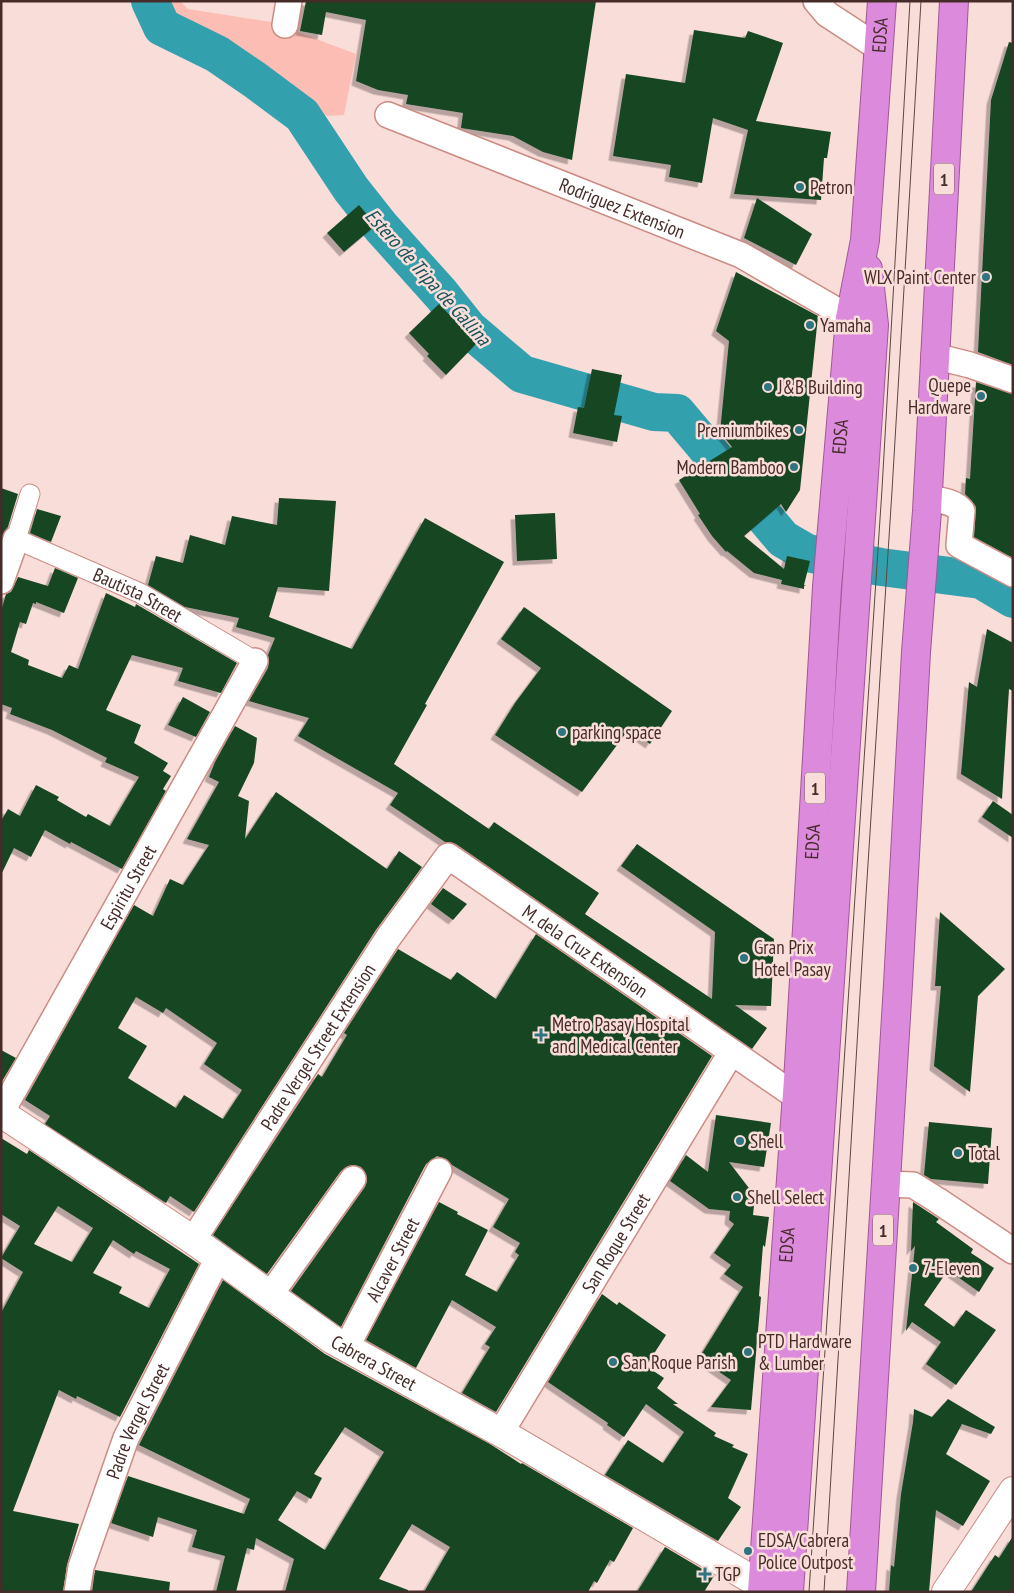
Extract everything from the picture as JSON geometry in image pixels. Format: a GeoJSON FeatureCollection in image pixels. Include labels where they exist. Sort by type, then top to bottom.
{"type":"FeatureCollection","features":[{"type":"Feature","properties":{"kind":"highway","name":"EDSA"},"geometry":{"type":"LineString","coordinates":[[771,1590],[797,1097],[827,587],[850,318],[865,240],[882,1]]}},
{"type":"Feature","properties":{"kind":"highway","name":"1"},"geometry":{"type":"LineString","coordinates":[[861,1592],[927,505],[954,1]]}},
{"type":"Feature","properties":{"kind":"highway"},"geometry":{"type":"LineString","coordinates":[[771,1590],[862,505],[874,325],[865,240]]}},
{"type":"Feature","properties":{"kind":"street"},"geometry":{"type":"LineString","coordinates":[[816,1],[827,14],[879,48]]}},
{"type":"Feature","properties":{"kind":"street","name":"Rodriguez Extension"},"geometry":{"type":"LineString","coordinates":[[388,115],[740,256],[850,318]]}},
{"type":"Feature","properties":{"kind":"street"},"geometry":{"type":"LineString","coordinates":[[934,356],[970,365],[1013,380]]}},
{"type":"Feature","properties":{"kind":"street"},"geometry":{"type":"LineString","coordinates":[[1,581],[30,494]]}},
{"type":"Feature","properties":{"kind":"street"},"geometry":{"type":"LineString","coordinates":[[927,505],[949,502],[960,508],[962,511],[959,545],[1013,574]]}},
{"type":"Feature","properties":{"kind":"street","name":"Bautista Street"},"geometry":{"type":"LineString","coordinates":[[16,539],[140,593],[255,661]]}},
{"type":"Feature","properties":{"kind":"street","name":"Espiritu Street"},"geometry":{"type":"LineString","coordinates":[[1,1113],[255,661]]}},
{"type":"Feature","properties":{"kind":"street","name":"M. dela Cruz Extension"},"geometry":{"type":"LineString","coordinates":[[448,856],[797,1097]]}},
{"type":"Feature","properties":{"kind":"street","name":"Padre Vergel Street Extension"},"geometry":{"type":"LineString","coordinates":[[193,1240],[388,938],[448,856]]}},
{"type":"Feature","properties":{"kind":"street","name":"San Roque Street"},"geometry":{"type":"LineString","coordinates":[[501,1432],[731,1052]]}},
{"type":"Feature","properties":{"kind":"street","name":"Cabrera Street"},"geometry":{"type":"LineString","coordinates":[[1,1113],[193,1240],[333,1340],[501,1432],[771,1590]]}},
{"type":"Feature","properties":{"kind":"street","name":"Alcaver Street"},"geometry":{"type":"LineString","coordinates":[[346,1348],[439,1171]]}},
{"type":"Feature","properties":{"kind":"street"},"geometry":{"type":"LineString","coordinates":[[270,1295],[352,1179]]}},
{"type":"Feature","properties":{"kind":"street"},"geometry":{"type":"LineString","coordinates":[[885,1184],[913,1185],[1013,1251]]}},
{"type":"Feature","properties":{"kind":"street","name":"Padre Vergel Street"},"geometry":{"type":"LineString","coordinates":[[77,1592],[81,1567],[126,1438],[218,1258]]}},
{"type":"Feature","properties":{"kind":"street"},"geometry":{"type":"LineString","coordinates":[[946,1592],[1013,1491]]}},
{"type":"Feature","properties":{"kind":"shaded area"},"geometry":{"type":"Polygon","coordinates":[[[171,1],[180,1],[188,9],[271,22],[356,54],[344,115],[327,116],[177,20],[171,1]]]}},
{"type":"Feature","properties":{"kind":"building"},"geometry":{"type":"Polygon","coordinates":[[[306,1],[596,1],[572,160],[543,152],[513,136],[461,128],[463,113],[406,104],[408,95],[378,90],[356,81],[366,20],[326,12],[322,35],[300,31],[306,1]]]}},
{"type":"Feature","properties":{"kind":"building"},"geometry":{"type":"Polygon","coordinates":[[[694,30],[745,38],[748,31],[783,43],[756,121],[831,132],[827,158],[824,158],[821,200],[734,194],[748,130],[713,118],[702,183],[669,177],[671,165],[613,156],[626,74],[685,83],[694,30]]]}},
{"type":"Feature","properties":{"kind":"building"},"geometry":{"type":"Polygon","coordinates":[[[1009,42],[1013,43],[1013,365],[978,352],[991,100],[1009,42]]]}},
{"type":"Feature","properties":{"kind":"building"},"geometry":{"type":"Polygon","coordinates":[[[757,198],[812,234],[796,265],[744,238],[757,198]]]}},
{"type":"Feature","properties":{"kind":"building"},"geometry":{"type":"Polygon","coordinates":[[[359,205],[376,225],[344,252],[327,233],[359,205]]]}},
{"type":"Feature","properties":{"kind":"building","name":"J&B Building"},"geometry":{"type":"Polygon","coordinates":[[[736,272],[818,316],[800,490],[786,512],[781,504],[744,536],[784,569],[787,556],[810,561],[804,589],[781,584],[782,580],[754,573],[726,552],[712,536],[698,515],[700,514],[679,480],[732,447],[720,432],[729,341],[716,331],[736,272]]]}},
{"type":"Feature","properties":{"kind":"building"},"geometry":{"type":"Polygon","coordinates":[[[439,304],[477,343],[446,375],[427,356],[429,354],[409,333],[439,304]]]}},
{"type":"Feature","properties":{"kind":"building"},"geometry":{"type":"Polygon","coordinates":[[[592,369],[622,375],[614,415],[622,416],[617,442],[573,433],[578,407],[584,408],[592,369]]]}},
{"type":"Feature","properties":{"kind":"building"},"geometry":{"type":"Polygon","coordinates":[[[976,382],[1013,394],[1013,558],[974,537],[976,507],[965,494],[966,478],[970,479],[976,382]]]}},
{"type":"Feature","properties":{"kind":"building"},"geometry":{"type":"Polygon","coordinates":[[[1,488],[18,494],[8,527],[1,538],[1,488]]]}},
{"type":"Feature","properties":{"kind":"building"},"geometry":{"type":"Polygon","coordinates":[[[279,498],[336,501],[329,591],[278,587],[269,617],[352,649],[425,518],[504,562],[394,764],[489,829],[494,822],[599,893],[585,914],[712,999],[715,932],[621,866],[637,844],[774,939],[771,1006],[735,1005],[767,1028],[752,1049],[456,844],[445,842],[390,805],[398,793],[298,736],[309,718],[249,701],[268,668],[268,655],[275,638],[236,627],[239,618],[185,607],[148,585],[156,556],[183,563],[190,535],[225,545],[232,516],[277,525],[279,498]]]}},
{"type":"Feature","properties":{"kind":"building"},"geometry":{"type":"Polygon","coordinates":[[[37,509],[61,516],[51,542],[30,533],[37,509]]]}},
{"type":"Feature","properties":{"kind":"building"},"geometry":{"type":"Polygon","coordinates":[[[555,513],[557,559],[517,561],[515,515],[555,513]]]}},
{"type":"Feature","properties":{"kind":"building"},"geometry":{"type":"Polygon","coordinates":[[[55,568],[78,578],[64,613],[36,602],[36,604],[33,603],[26,624],[20,622],[11,652],[29,660],[28,665],[62,678],[69,665],[78,669],[106,593],[135,607],[136,604],[237,663],[221,693],[178,681],[183,668],[132,655],[106,710],[141,725],[134,743],[168,763],[163,771],[171,776],[163,789],[166,791],[122,869],[45,830],[31,857],[14,848],[1,875],[1,821],[8,809],[20,816],[36,785],[59,797],[57,800],[86,817],[88,814],[110,826],[139,777],[105,762],[107,758],[52,730],[10,714],[12,708],[1,704],[1,611],[6,594],[11,592],[18,577],[48,586],[55,568]]]}},
{"type":"Feature","properties":{"kind":"building"},"geometry":{"type":"Polygon","coordinates":[[[524,607],[672,711],[650,744],[629,729],[582,792],[495,735],[515,703],[541,668],[501,639],[524,607]]]}},
{"type":"Feature","properties":{"kind":"building"},"geometry":{"type":"Polygon","coordinates":[[[987,629],[1013,643],[1013,691],[1009,689],[1002,799],[961,774],[969,682],[977,687],[987,629]]]}},
{"type":"Feature","properties":{"kind":"building"},"geometry":{"type":"Polygon","coordinates":[[[183,697],[210,712],[196,737],[168,725],[183,697]]]}},
{"type":"Feature","properties":{"kind":"building"},"geometry":{"type":"Polygon","coordinates":[[[235,726],[257,738],[254,763],[238,796],[249,801],[245,839],[276,792],[387,869],[399,851],[422,867],[376,930],[194,1212],[170,1196],[166,1203],[45,1124],[50,1116],[25,1100],[134,905],[153,916],[170,879],[183,885],[209,845],[187,839],[219,782],[209,777],[235,726]],[[136,997],[118,1028],[147,1046],[128,1078],[176,1108],[184,1095],[223,1119],[242,1090],[204,1064],[217,1043],[166,1008],[163,1013],[136,997]]]}},
{"type":"Feature","properties":{"kind":"building"},"geometry":{"type":"Polygon","coordinates":[[[993,801],[1013,815],[1013,838],[982,817],[993,801]]]}},
{"type":"Feature","properties":{"kind":"building"},"geometry":{"type":"Polygon","coordinates":[[[443,888],[467,904],[453,920],[431,904],[443,888]]]}},
{"type":"Feature","properties":{"kind":"building"},"geometry":{"type":"Polygon","coordinates":[[[940,912],[1005,969],[978,996],[970,1092],[934,1066],[941,986],[935,986],[940,912]]]}},
{"type":"Feature","properties":{"kind":"building"},"geometry":{"type":"Polygon","coordinates":[[[536,934],[712,1056],[496,1412],[462,1393],[490,1347],[485,1344],[496,1327],[452,1300],[416,1368],[366,1340],[439,1202],[488,1230],[465,1275],[497,1292],[519,1255],[515,1252],[520,1243],[493,1227],[509,1199],[452,1165],[446,1159],[437,1156],[426,1164],[341,1327],[291,1291],[365,1187],[367,1181],[366,1174],[361,1167],[355,1165],[348,1166],[341,1171],[267,1274],[213,1235],[318,1074],[322,1077],[347,1035],[344,1033],[398,949],[451,980],[457,972],[496,999],[536,934]]]}},
{"type":"Feature","properties":{"kind":"building"},"geometry":{"type":"Polygon","coordinates":[[[1,1050],[16,1058],[1,1083],[1,1050]]]}},
{"type":"Feature","properties":{"kind":"building"},"geometry":{"type":"Polygon","coordinates":[[[716,1115],[771,1123],[764,1167],[729,1162],[755,1196],[753,1215],[769,1217],[765,1247],[763,1245],[759,1296],[761,1297],[751,1410],[711,1407],[731,1380],[699,1358],[743,1287],[724,1274],[731,1265],[714,1253],[734,1224],[729,1220],[730,1211],[709,1209],[670,1181],[686,1155],[708,1172],[716,1115]]]}},
{"type":"Feature","properties":{"kind":"building","name":"Total"},"geometry":{"type":"Polygon","coordinates":[[[929,1122],[992,1128],[988,1184],[931,1179],[924,1175],[929,1122]]]}},
{"type":"Feature","properties":{"kind":"building"},"geometry":{"type":"Polygon","coordinates":[[[1,1138],[27,1154],[29,1150],[199,1264],[120,1417],[77,1396],[76,1399],[59,1390],[13,1511],[79,1524],[67,1565],[63,1592],[1,1592],[1,1313],[23,1272],[1,1258],[20,1226],[1,1214],[1,1138]],[[58,1206],[34,1244],[72,1262],[93,1228],[58,1206]],[[113,1240],[93,1273],[122,1287],[119,1293],[149,1308],[170,1269],[136,1251],[134,1254],[113,1240]]]}},
{"type":"Feature","properties":{"kind":"building"},"geometry":{"type":"Polygon","coordinates":[[[913,1202],[939,1219],[936,1222],[973,1249],[971,1253],[994,1268],[979,1292],[948,1270],[924,1305],[954,1327],[966,1310],[996,1330],[956,1385],[926,1364],[941,1342],[912,1322],[906,1331],[915,1246],[911,1251],[913,1202]]]}},
{"type":"Feature","properties":{"kind":"building"},"geometry":{"type":"Polygon","coordinates":[[[223,1280],[325,1354],[490,1444],[521,1464],[633,1528],[614,1562],[610,1560],[597,1583],[594,1581],[588,1592],[424,1592],[450,1547],[412,1524],[379,1579],[408,1590],[408,1592],[285,1592],[294,1559],[256,1538],[254,1550],[247,1548],[236,1592],[216,1592],[225,1556],[192,1547],[197,1530],[158,1517],[153,1537],[111,1523],[128,1476],[244,1514],[250,1499],[139,1445],[223,1280]],[[345,1427],[314,1474],[322,1478],[311,1499],[297,1491],[278,1520],[325,1550],[384,1452],[345,1427]]]}},
{"type":"Feature","properties":{"kind":"building"},"geometry":{"type":"Polygon","coordinates":[[[602,1294],[617,1305],[619,1302],[666,1335],[646,1366],[664,1378],[657,1388],[678,1404],[673,1404],[716,1433],[714,1436],[748,1454],[728,1498],[741,1507],[718,1541],[605,1475],[628,1440],[663,1463],[684,1432],[646,1404],[624,1437],[607,1425],[608,1423],[548,1382],[602,1294]]]}},
{"type":"Feature","properties":{"kind":"building"},"geometry":{"type":"Polygon","coordinates":[[[948,1399],[995,1427],[991,1434],[962,1424],[946,1454],[990,1481],[963,1526],[936,1510],[929,1592],[889,1592],[891,1565],[894,1567],[901,1494],[914,1409],[932,1417],[948,1399]]]}},
{"type":"Feature","properties":{"kind":"building"},"geometry":{"type":"Polygon","coordinates":[[[1013,1536],[1013,1592],[971,1592],[995,1555],[999,1558],[1013,1536]]]}},
{"type":"Feature","properties":{"kind":"building"},"geometry":{"type":"Polygon","coordinates":[[[665,1547],[714,1576],[704,1592],[637,1592],[665,1547]]]}},
{"type":"Feature","properties":{"kind":"building"},"geometry":{"type":"Polygon","coordinates":[[[95,1570],[170,1582],[169,1592],[92,1592],[95,1570]]]}},
{"type":"Feature","properties":{"kind":"waterway","name":"Estero de Tripa de Gallina"},"geometry":{"type":"LineString","coordinates":[[150,1],[162,27],[217,54],[302,115],[351,189],[381,227],[441,294],[469,329],[522,374],[654,412],[677,413],[783,539],[807,553],[881,567],[981,580],[1013,599]]}},
{"type":"Feature","properties":{"kind":"tram line"},"geometry":{"type":"LineString","coordinates":[[809,1592],[882,489],[910,1]]}},
{"type":"Feature","properties":{"kind":"tram line"},"geometry":{"type":"LineString","coordinates":[[824,1592],[921,1]]}},
{"type":"Feature","properties":{"kind":"place","name":"Petron"},"geometry":{"type":"Point","coordinates":[800,187]}},
{"type":"Feature","properties":{"kind":"place","name":"WLX Paint Center"},"geometry":{"type":"Point","coordinates":[986,277]}},
{"type":"Feature","properties":{"kind":"place","name":"Yamaha"},"geometry":{"type":"Point","coordinates":[810,325]}},
{"type":"Feature","properties":{"kind":"place","name":"J&B Building"},"geometry":{"type":"Point","coordinates":[768,387]}},
{"type":"Feature","properties":{"kind":"place","name":"Quepe Hardware"},"geometry":{"type":"Point","coordinates":[981,396]}},
{"type":"Feature","properties":{"kind":"place","name":"Premiumbikes"},"geometry":{"type":"Point","coordinates":[799,430]}},
{"type":"Feature","properties":{"kind":"place","name":"Modern Bamboo"},"geometry":{"type":"Point","coordinates":[794,467]}},
{"type":"Feature","properties":{"kind":"place","name":"parking space"},"geometry":{"type":"Point","coordinates":[562,732]}},
{"type":"Feature","properties":{"kind":"place","name":"Gran Prix Hotel Pasay"},"geometry":{"type":"Point","coordinates":[744,958]}},
{"type":"Feature","properties":{"kind":"place","name":"Metro Pasay Hospital and Medical Center"},"geometry":{"type":"Point","coordinates":[541,1035]}},
{"type":"Feature","properties":{"kind":"place","name":"Shell"},"geometry":{"type":"Point","coordinates":[740,1141]}},
{"type":"Feature","properties":{"kind":"place","name":"Total"},"geometry":{"type":"Point","coordinates":[958,1153]}},
{"type":"Feature","properties":{"kind":"place","name":"Shell Select"},"geometry":{"type":"Point","coordinates":[737,1197]}},
{"type":"Feature","properties":{"kind":"place","name":"7-Eleven"},"geometry":{"type":"Point","coordinates":[913,1268]}},
{"type":"Feature","properties":{"kind":"place","name":"PTD Hardware & Lumber"},"geometry":{"type":"Point","coordinates":[748,1352]}},
{"type":"Feature","properties":{"kind":"place","name":"San Roque Parish"},"geometry":{"type":"Point","coordinates":[613,1362]}},
{"type":"Feature","properties":{"kind":"place","name":"EDSA/Cabrera Police Outpost"},"geometry":{"type":"Point","coordinates":[748,1551]}},
{"type":"Feature","properties":{"kind":"place","name":"TGP"},"geometry":{"type":"Point","coordinates":[705,1574]}}]}
